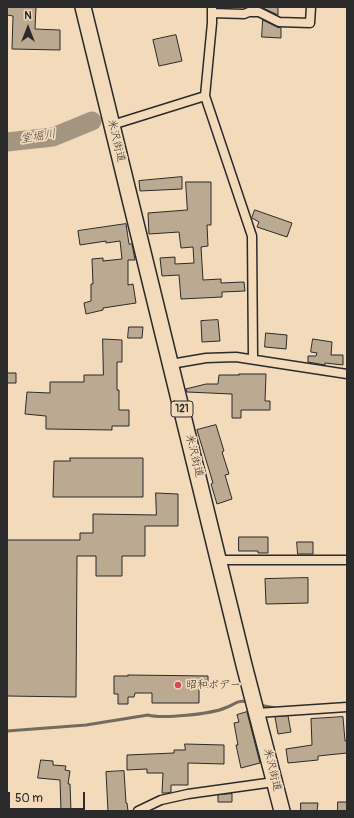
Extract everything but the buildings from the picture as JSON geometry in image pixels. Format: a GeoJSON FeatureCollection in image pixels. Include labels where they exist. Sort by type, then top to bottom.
{"type":"FeatureCollection","features":[{"type":"Feature","properties":{"kind":"highway","name":"米沢街道"},"geometry":{"type":"LineString","coordinates":[[83,7],[244,665],[258,713],[282,811]]}},
{"type":"Feature","properties":{"kind":"street"},"geometry":{"type":"LineString","coordinates":[[254,357],[252,236],[204,96],[212,10],[244,14],[249,12],[258,12],[279,22],[310,23],[311,7]]}},
{"type":"Feature","properties":{"kind":"street"},"geometry":{"type":"LineString","coordinates":[[112,125],[204,96]]}},
{"type":"Feature","properties":{"kind":"street"},"geometry":{"type":"LineString","coordinates":[[171,364],[206,358],[236,357],[347,374]]}},
{"type":"Feature","properties":{"kind":"street"},"geometry":{"type":"LineString","coordinates":[[219,560],[347,560]]}},
{"type":"Feature","properties":{"kind":"street"},"geometry":{"type":"LineString","coordinates":[[258,713],[347,707]]}},
{"type":"Feature","properties":{"kind":"street"},"geometry":{"type":"LineString","coordinates":[[138,811],[161,800],[188,794],[274,782]]}},
{"type":"Feature","properties":{"kind":"waterway","name":"堂堀川"},"geometry":{"type":"LineString","coordinates":[[7,142],[53,137],[92,121]]}},
{"type":"Feature","properties":{"kind":"waterway"},"geometry":{"type":"LineString","coordinates":[[7,731],[86,725],[148,715],[175,716],[198,714],[218,710],[239,702],[248,702]]}},
{"type":"Feature","properties":{"kind":"waterway"},"geometry":{"type":"LineString","coordinates":[[259,705],[275,708]]}},
{"type":"Feature","properties":{"kind":"place","name":"昭和ボデー"},"geometry":{"type":"Point","coordinates":[178,685]}}]}
